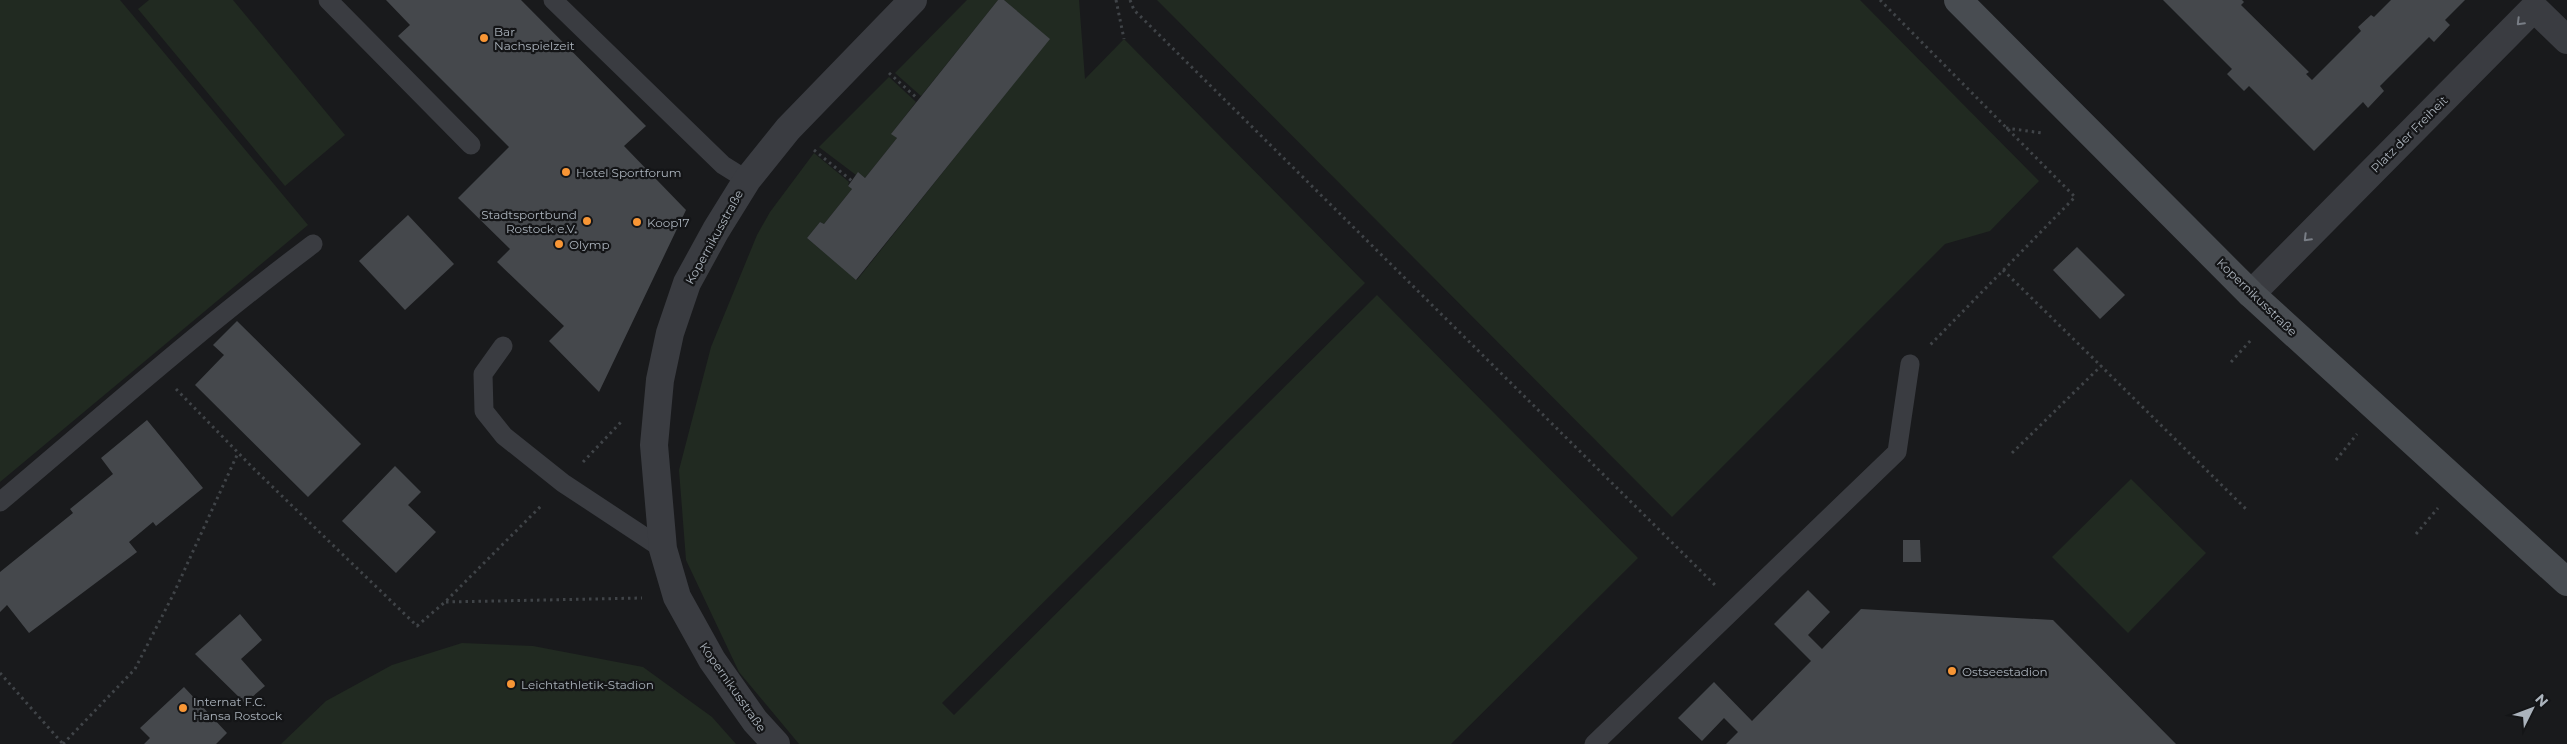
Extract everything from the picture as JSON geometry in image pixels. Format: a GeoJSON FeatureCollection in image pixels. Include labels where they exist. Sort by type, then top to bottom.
{"type":"FeatureCollection","features":[{"type":"Feature","properties":{"kind":"street","name":"Kopernikusstraße"},"geometry":{"type":"LineString","coordinates":[[776,744],[755,722],[712,660],[677,597],[663,549],[654,444],[660,380],[670,333],[687,283],[716,230],[747,180],[788,130],[913,0]]}},
{"type":"Feature","properties":{"kind":"street","name":"Kopernikusstraße"},"geometry":{"type":"LineString","coordinates":[[1958,0],[2251,294],[2567,582]]}},
{"type":"Feature","properties":{"kind":"street","name":"Platz der Freiheit"},"geometry":{"type":"LineString","coordinates":[[2251,294],[2534,8],[2567,40]]}},
{"type":"Feature","properties":{"kind":"lane"},"geometry":{"type":"LineString","coordinates":[[328,0],[472,146]]}},
{"type":"Feature","properties":{"kind":"lane"},"geometry":{"type":"LineString","coordinates":[[553,0],[723,165],[747,180]]}},
{"type":"Feature","properties":{"kind":"lane"},"geometry":{"type":"LineString","coordinates":[[0,502],[157,368],[264,281],[313,244]]}},
{"type":"Feature","properties":{"kind":"lane"},"geometry":{"type":"LineString","coordinates":[[503,346],[483,374],[484,410],[504,436],[563,483],[663,549]]}},
{"type":"Feature","properties":{"kind":"lane"},"geometry":{"type":"LineString","coordinates":[[1594,744],[1897,452],[1910,364]]}},
{"type":"Feature","properties":{"kind":"path"},"geometry":{"type":"LineString","coordinates":[[1116,0],[1124,39]]}},
{"type":"Feature","properties":{"kind":"path"},"geometry":{"type":"LineString","coordinates":[[1130,0],[1134,10],[1657,525],[1736,607]]}},
{"type":"Feature","properties":{"kind":"path"},"geometry":{"type":"LineString","coordinates":[[1880,0],[2075,197],[1910,364]]}},
{"type":"Feature","properties":{"kind":"path"},"geometry":{"type":"LineString","coordinates":[[865,50],[918,99]]}},
{"type":"Feature","properties":{"kind":"path"},"geometry":{"type":"LineString","coordinates":[[788,130],[852,181]]}},
{"type":"Feature","properties":{"kind":"path"},"geometry":{"type":"LineString","coordinates":[[2003,270],[2248,511]]}},
{"type":"Feature","properties":{"kind":"path"},"geometry":{"type":"LineString","coordinates":[[2012,453],[2101,366]]}},
{"type":"Feature","properties":{"kind":"path"},"geometry":{"type":"LineString","coordinates":[[157,368],[238,453],[417,626]]}},
{"type":"Feature","properties":{"kind":"path"},"geometry":{"type":"LineString","coordinates":[[2336,460],[2359,432]]}},
{"type":"Feature","properties":{"kind":"path"},"geometry":{"type":"LineString","coordinates":[[0,672],[63,744],[135,669],[173,595],[238,453]]}},
{"type":"Feature","properties":{"kind":"path"},"geometry":{"type":"LineString","coordinates":[[2416,534],[2440,506]]}},
{"type":"Feature","properties":{"kind":"path"},"geometry":{"type":"LineString","coordinates":[[445,602],[677,597]]}},
{"type":"Feature","properties":{"kind":"shaded area"},"geometry":{"type":"Polygon","coordinates":[[[0,0],[120,0],[308,225],[0,482],[0,0]]]}},
{"type":"Feature","properties":{"kind":"shaded area"},"geometry":{"type":"Polygon","coordinates":[[[149,0],[233,0],[345,135],[285,186],[138,9],[149,0]]]}},
{"type":"Feature","properties":{"kind":"shaded area"},"geometry":{"type":"Polygon","coordinates":[[[967,0],[998,0],[921,96],[895,73],[967,0]]]}},
{"type":"Feature","properties":{"kind":"shaded area"},"geometry":{"type":"Polygon","coordinates":[[[1004,0],[1079,0],[1085,79],[1124,39],[1365,283],[942,703],[954,715],[1377,295],[1638,558],[1451,744],[799,744],[739,672],[686,560],[679,470],[711,347],[757,235],[770,212],[814,153],[849,182],[848,186],[852,189],[824,224],[820,222],[807,238],[857,280],[1049,39],[1004,0]]]}},
{"type":"Feature","properties":{"kind":"shaded area"},"geometry":{"type":"Polygon","coordinates":[[[1157,0],[1860,0],[2039,181],[1990,231],[1945,244],[1672,517],[1157,0]]]}},
{"type":"Feature","properties":{"kind":"shaded area"},"geometry":{"type":"Polygon","coordinates":[[[889,77],[916,102],[892,133],[897,138],[865,178],[859,173],[856,175],[819,147],[889,77]]]}},
{"type":"Feature","properties":{"kind":"shaded area"},"geometry":{"type":"Polygon","coordinates":[[[2131,479],[2206,553],[2128,633],[2052,557],[2131,479]]]}},
{"type":"Feature","properties":{"kind":"shaded area","name":"Leichtathletik-Stadion"},"geometry":{"type":"Polygon","coordinates":[[[462,643],[533,646],[643,667],[712,717],[736,744],[281,744],[326,701],[392,665],[462,643]]]}},
{"type":"Feature","properties":{"kind":"building","name":"Hotel Sportforum"},"geometry":{"type":"Polygon","coordinates":[[[386,0],[521,0],[646,126],[624,146],[686,210],[599,392],[549,341],[564,326],[497,262],[510,249],[458,198],[509,147],[398,36],[410,25],[386,0]]]}},
{"type":"Feature","properties":{"kind":"building"},"geometry":{"type":"Polygon","coordinates":[[[998,0],[1004,0],[1050,39],[856,280],[807,238],[820,222],[824,224],[852,189],[848,186],[858,172],[865,178],[897,138],[891,134],[998,0]]]}},
{"type":"Feature","properties":{"kind":"building"},"geometry":{"type":"Polygon","coordinates":[[[2163,0],[2242,0],[2244,2],[2241,5],[2309,72],[2306,74],[2312,80],[2361,31],[2358,27],[2371,15],[2374,17],[2391,0],[2465,0],[2445,20],[2450,25],[2434,42],[2429,37],[2380,86],[2384,91],[2368,108],[2363,102],[2314,151],[2249,86],[2244,91],[2227,74],[2232,69],[2163,0]]]}},
{"type":"Feature","properties":{"kind":"building"},"geometry":{"type":"Polygon","coordinates":[[[408,215],[454,264],[405,310],[359,261],[408,215]]]}},
{"type":"Feature","properties":{"kind":"building"},"geometry":{"type":"Polygon","coordinates":[[[2077,247],[2125,295],[2100,319],[2053,270],[2077,247]]]}},
{"type":"Feature","properties":{"kind":"building"},"geometry":{"type":"Polygon","coordinates":[[[237,321],[361,444],[308,497],[195,385],[224,355],[213,345],[237,321]]]}},
{"type":"Feature","properties":{"kind":"building"},"geometry":{"type":"Polygon","coordinates":[[[147,420],[203,488],[156,526],[153,522],[129,542],[137,552],[29,633],[7,605],[0,612],[0,572],[73,513],[70,509],[113,474],[101,458],[147,420]]]}},
{"type":"Feature","properties":{"kind":"building"},"geometry":{"type":"Polygon","coordinates":[[[395,466],[421,492],[408,505],[436,532],[396,573],[342,521],[395,466]]]}},
{"type":"Feature","properties":{"kind":"building"},"geometry":{"type":"Polygon","coordinates":[[[1903,540],[1920,540],[1921,562],[1903,562],[1903,540]]]}},
{"type":"Feature","properties":{"kind":"building","name":"Ostseestadion"},"geometry":{"type":"Polygon","coordinates":[[[1808,590],[1830,612],[1808,635],[1822,649],[1861,609],[2053,620],[2176,744],[1726,744],[1738,732],[1724,718],[1702,741],[1678,718],[1714,682],[1752,721],[1811,661],[1774,624],[1808,590]]]}},
{"type":"Feature","properties":{"kind":"building"},"geometry":{"type":"Polygon","coordinates":[[[240,614],[262,640],[241,659],[265,686],[245,703],[195,654],[240,614]]]}},
{"type":"Feature","properties":{"kind":"building","name":"Internat F.C. Hansa Rostock"},"geometry":{"type":"Polygon","coordinates":[[[184,687],[227,733],[216,744],[144,744],[150,738],[140,728],[184,687]]]}},
{"type":"Feature","properties":{"kind":"place","name":"Bar Nachspielzeit"},"geometry":{"type":"Point","coordinates":[484,38]}},
{"type":"Feature","properties":{"kind":"place","name":"Hotel Sportforum"},"geometry":{"type":"Point","coordinates":[566,172]}},
{"type":"Feature","properties":{"kind":"place","name":"Stadtsportbund Rostock e.V."},"geometry":{"type":"Point","coordinates":[587,221]}},
{"type":"Feature","properties":{"kind":"place","name":"Koop17"},"geometry":{"type":"Point","coordinates":[637,222]}},
{"type":"Feature","properties":{"kind":"place","name":"Olymp"},"geometry":{"type":"Point","coordinates":[559,244]}},
{"type":"Feature","properties":{"kind":"place","name":"Ostseestadion"},"geometry":{"type":"Point","coordinates":[1952,671]}},
{"type":"Feature","properties":{"kind":"place","name":"Leichtathletik-Stadion"},"geometry":{"type":"Point","coordinates":[511,684]}},
{"type":"Feature","properties":{"kind":"place","name":"Internat F.C. Hansa Rostock"},"geometry":{"type":"Point","coordinates":[183,708]}}]}
